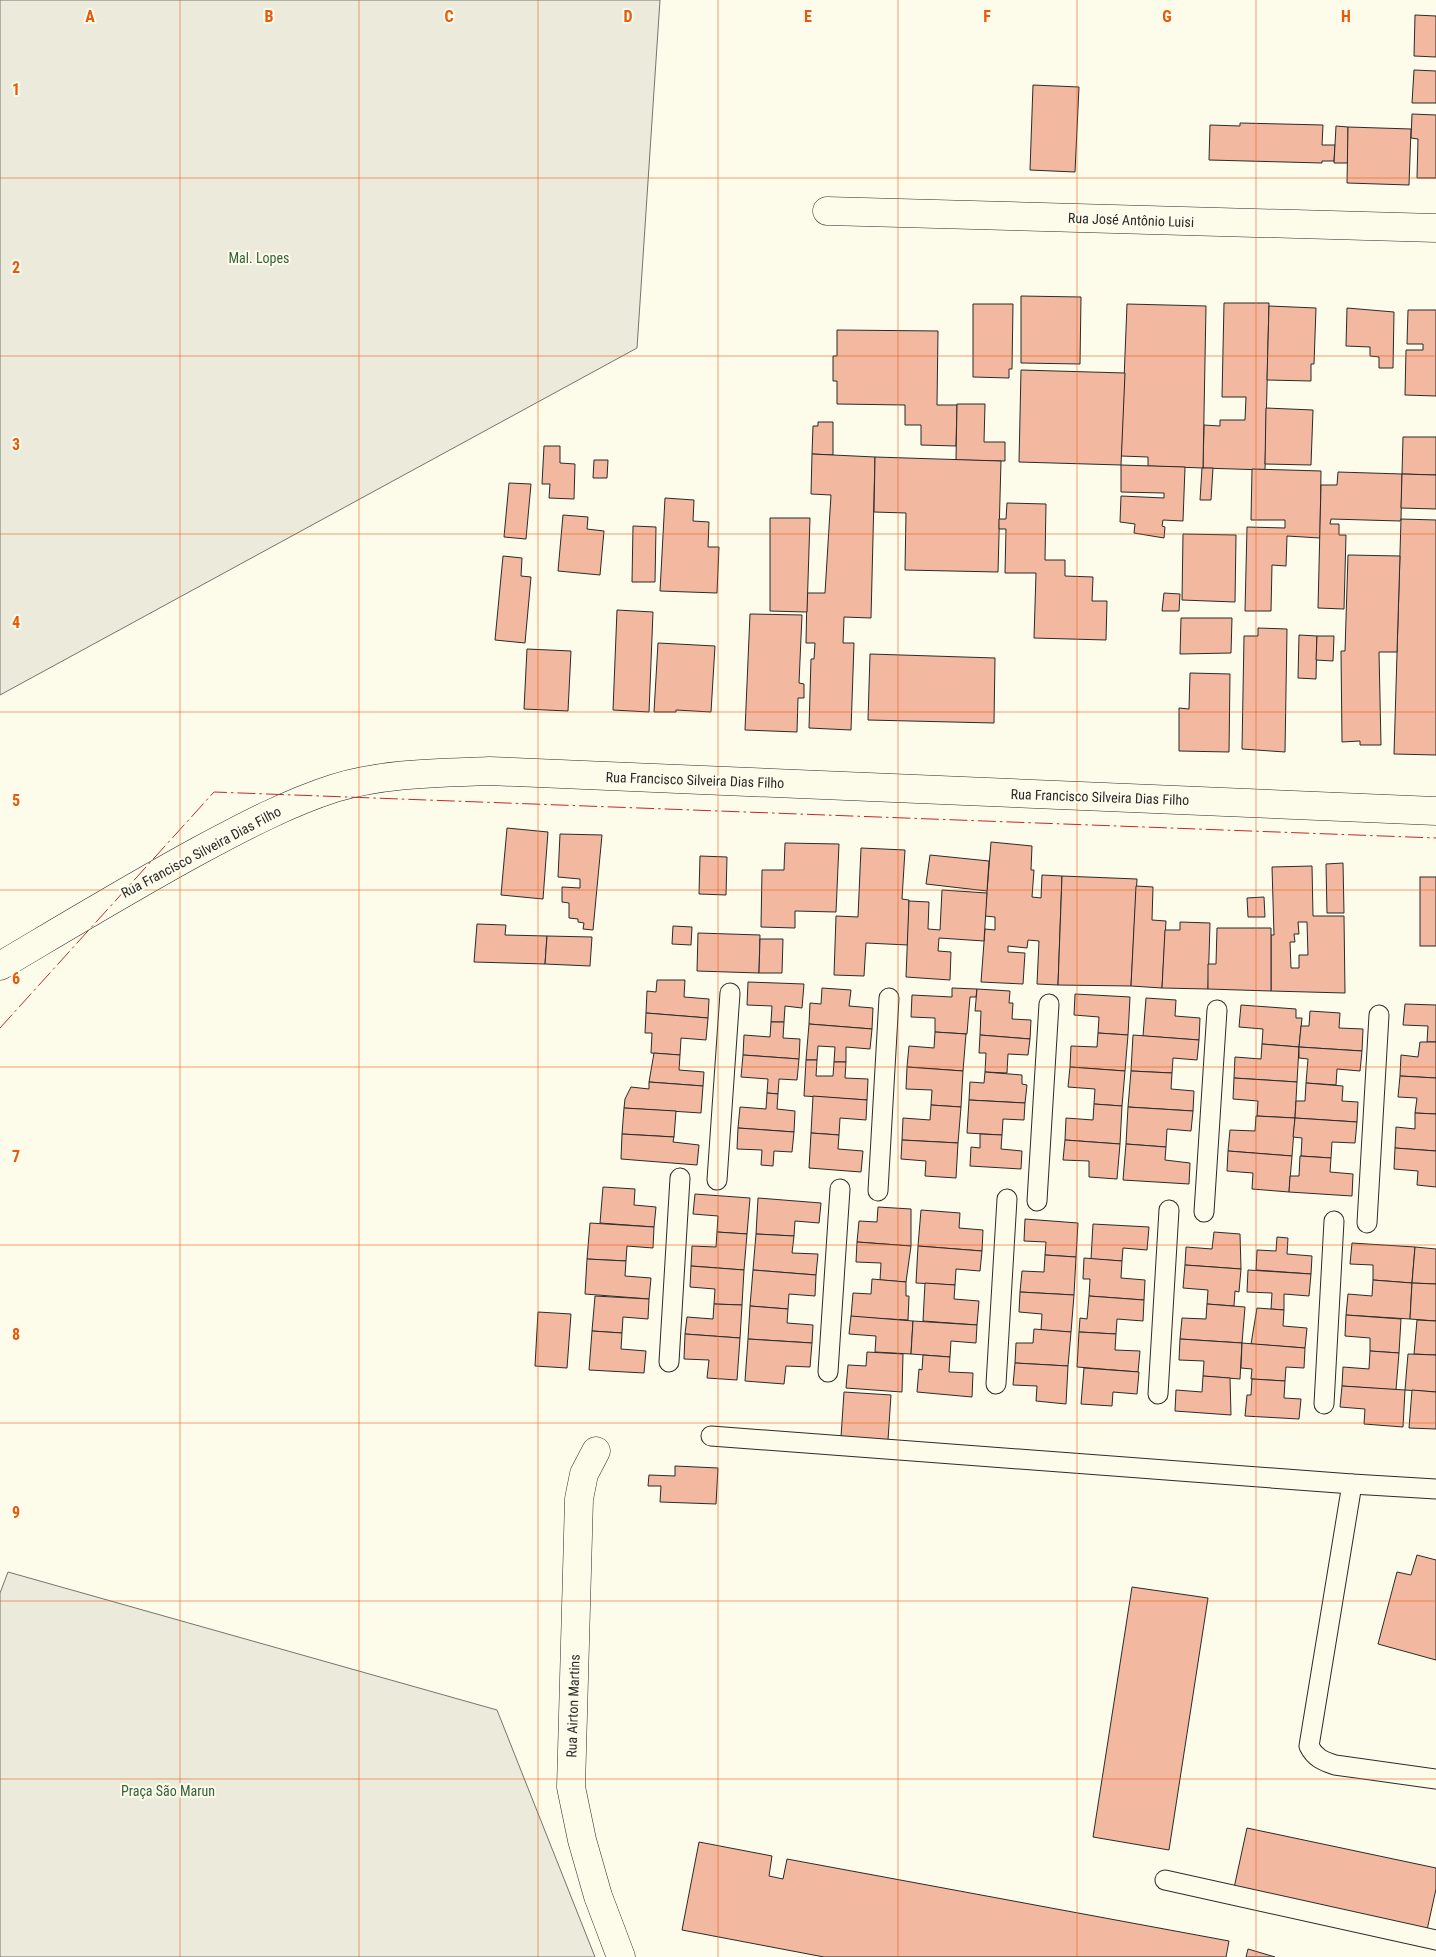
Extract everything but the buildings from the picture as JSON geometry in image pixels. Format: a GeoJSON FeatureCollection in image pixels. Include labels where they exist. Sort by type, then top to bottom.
{"type":"FeatureCollection","features":[{"type":"Feature","properties":{"kind":"street","name":"Rua José Antônio Luisi"},"geometry":{"type":"LineString","coordinates":[[826,211],[1436,228]]}},
{"type":"Feature","properties":{"kind":"street","name":"Rua Francisco Silveira Dias Filho"},"geometry":{"type":"LineString","coordinates":[[0,966],[138,884],[238,830],[288,807],[335,788],[380,779],[426,773],[489,771],[1436,811]]}},
{"type":"Feature","properties":{"kind":"street","name":"Rua Airton Martins"},"geometry":{"type":"LineString","coordinates":[[596,1451],[584,1474],[579,1499],[571,1787],[582,1840],[598,1896],[621,1957]]}},
{"type":"Feature","properties":{"kind":"lane"},"geometry":{"type":"LineString","coordinates":[[717,1180],[730,993]]}},
{"type":"Feature","properties":{"kind":"lane"},"geometry":{"type":"LineString","coordinates":[[878,1191],[889,998]]}},
{"type":"Feature","properties":{"kind":"lane"},"geometry":{"type":"LineString","coordinates":[[1037,1201],[1049,1004]]}},
{"type":"Feature","properties":{"kind":"lane"},"geometry":{"type":"LineString","coordinates":[[1204,1212],[1216,1010]]}},
{"type":"Feature","properties":{"kind":"lane"},"geometry":{"type":"LineString","coordinates":[[1367,1223],[1379,1015]]}},
{"type":"Feature","properties":{"kind":"lane"},"geometry":{"type":"LineString","coordinates":[[669,1362],[680,1178]]}},
{"type":"Feature","properties":{"kind":"lane"},"geometry":{"type":"LineString","coordinates":[[828,1372],[840,1189]]}},
{"type":"Feature","properties":{"kind":"lane"},"geometry":{"type":"LineString","coordinates":[[996,1384],[1007,1199]]}},
{"type":"Feature","properties":{"kind":"lane"},"geometry":{"type":"LineString","coordinates":[[1158,1394],[1169,1210]]}},
{"type":"Feature","properties":{"kind":"lane"},"geometry":{"type":"LineString","coordinates":[[1324,1404],[1334,1220]]}},
{"type":"Feature","properties":{"kind":"lane"},"geometry":{"type":"LineString","coordinates":[[711,1436],[1436,1489]]}},
{"type":"Feature","properties":{"kind":"lane"},"geometry":{"type":"LineString","coordinates":[[1352,1484],[1309,1746],[1313,1754],[1335,1765],[1436,1779]]}},
{"type":"Feature","properties":{"kind":"lane"},"geometry":{"type":"LineString","coordinates":[[1165,1880],[1436,1940]]}},
{"type":"Feature","properties":{"kind":"green space","name":"Mal. Lopes"},"geometry":{"type":"Polygon","coordinates":[[[0,0],[660,0],[637,348],[0,695],[0,0]]]}},
{"type":"Feature","properties":{"kind":"green space","name":"Praça São Marun"},"geometry":{"type":"Polygon","coordinates":[[[8,1572],[497,1710],[595,1957],[0,1957],[0,1593],[8,1572]]]}},
{"type":"Feature","properties":{"kind":"power"},"geometry":{"type":"LineString","coordinates":[[0,1028],[214,792],[1436,838]]}}]}
